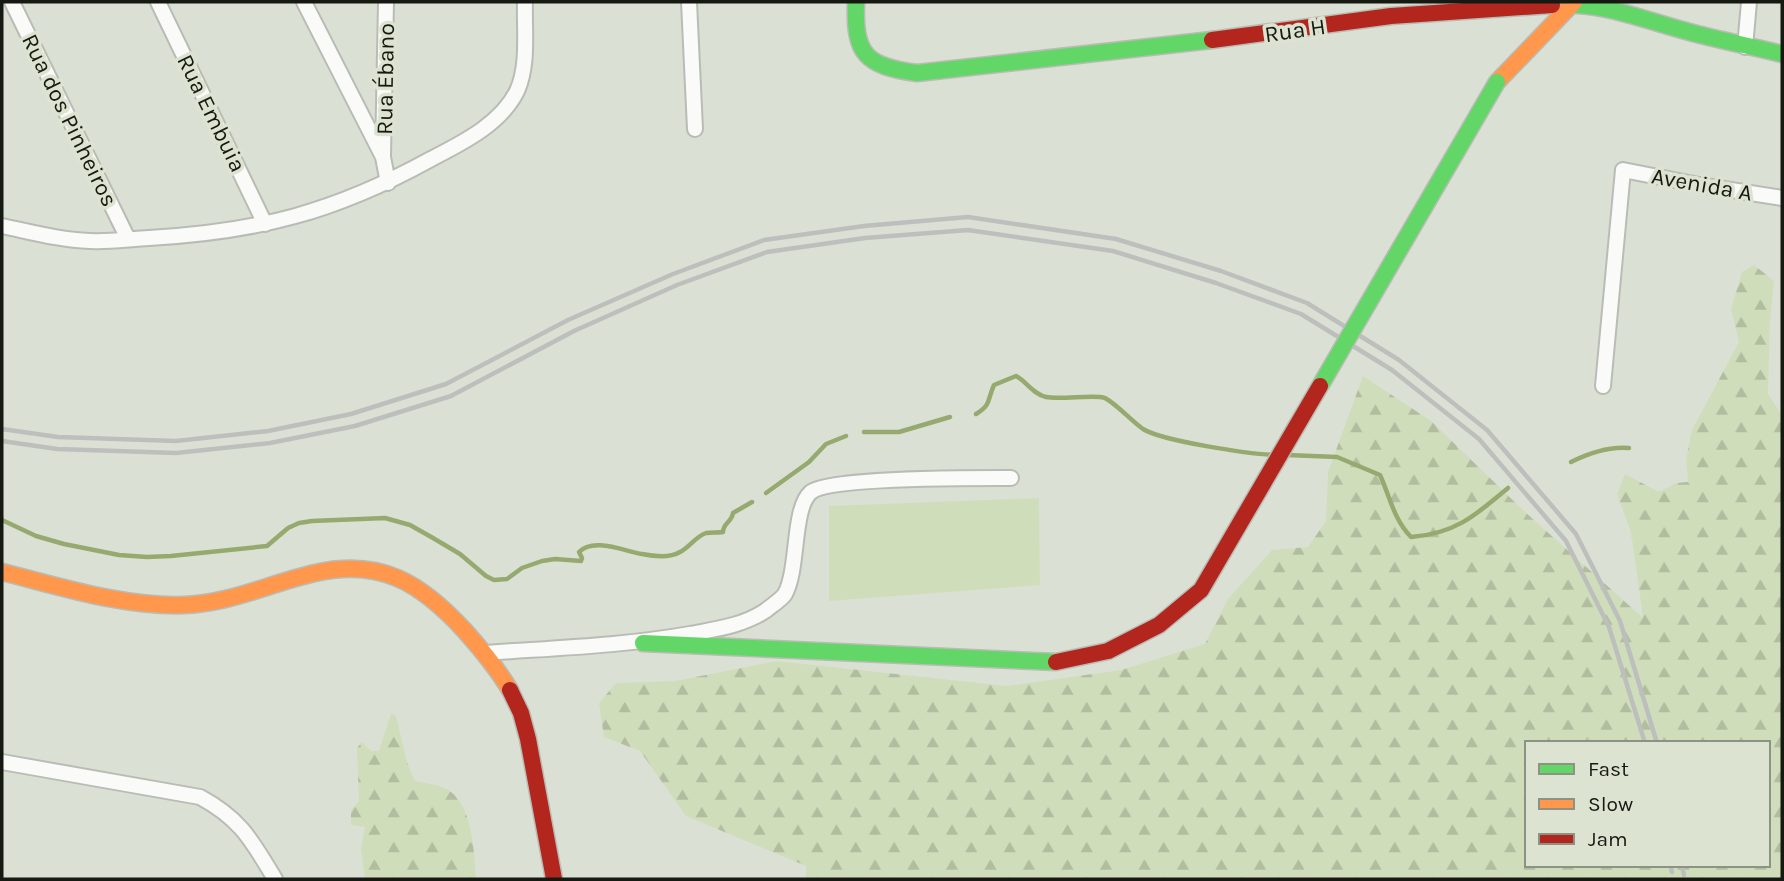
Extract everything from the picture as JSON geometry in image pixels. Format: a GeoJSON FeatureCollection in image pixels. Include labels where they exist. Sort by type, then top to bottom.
{"type":"FeatureCollection","features":[{"type":"Feature","properties":{"kind":"street","name":"Rua dos Pinheiros"},"geometry":{"type":"LineString","coordinates":[[12,2],[128,239]]}},
{"type":"Feature","properties":{"kind":"street","name":"Rua Embuia"},"geometry":{"type":"LineString","coordinates":[[158,2],[265,224]]}},
{"type":"Feature","properties":{"kind":"street"},"geometry":{"type":"LineString","coordinates":[[304,2],[383,157],[388,183]]}},
{"type":"Feature","properties":{"kind":"street","name":"Rua Ébano"},"geometry":{"type":"LineString","coordinates":[[383,157],[386,2]]}},
{"type":"Feature","properties":{"kind":"street"},"geometry":{"type":"LineString","coordinates":[[2,226],[91,242],[202,235],[305,215],[344,202],[388,183],[467,140],[501,113],[516,91],[523,68],[525,2]]}},
{"type":"Feature","properties":{"kind":"street"},"geometry":{"type":"LineString","coordinates":[[689,2],[695,129]]}},
{"type":"Feature","properties":{"kind":"street","name":"Rua H"},"geometry":{"type":"LineString","coordinates":[[856,2],[856,41],[864,56],[885,70],[916,73],[1262,35],[1391,16],[1574,2],[1615,9],[1745,47],[1782,54]]}},
{"type":"Feature","properties":{"kind":"street"},"geometry":{"type":"LineString","coordinates":[[484,653],[643,643],[1056,662],[1108,651],[1159,625],[1201,590],[1497,82],[1574,2]]}},
{"type":"Feature","properties":{"kind":"street"},"geometry":{"type":"LineString","coordinates":[[1745,47],[1749,2]]}},
{"type":"Feature","properties":{"kind":"street","name":"Avenida A"},"geometry":{"type":"LineString","coordinates":[[1602,386],[1623,170],[1782,198]]}},
{"type":"Feature","properties":{"kind":"street"},"geometry":{"type":"LineString","coordinates":[[643,643],[745,622],[784,595],[791,577],[802,505],[810,493],[819,488],[956,478],[1011,478]]}},
{"type":"Feature","properties":{"kind":"street"},"geometry":{"type":"LineString","coordinates":[[2,572],[107,596],[185,606],[228,599],[322,572],[358,568],[387,572],[413,583],[434,599],[484,653],[511,691],[528,740],[554,879]]}},
{"type":"Feature","properties":{"kind":"street"},"geometry":{"type":"LineString","coordinates":[[2,762],[200,797],[222,809],[249,835],[275,879]]}},
{"type":"Feature","properties":{"kind":"green space"},"geometry":{"type":"Polygon","coordinates":[[[1754,265],[1774,281],[1768,394],[1782,415],[1782,879],[806,879],[806,866],[686,816],[640,751],[604,737],[599,703],[616,683],[675,681],[776,661],[1007,686],[1121,670],[1205,644],[1228,599],[1272,550],[1308,547],[1326,521],[1328,472],[1363,376],[1431,421],[1523,510],[1643,618],[1631,532],[1617,494],[1625,474],[1659,492],[1676,483],[1688,482],[1686,459],[1692,430],[1739,342],[1731,309],[1742,272],[1754,265]]]}},
{"type":"Feature","properties":{"kind":"green space"},"geometry":{"type":"Polygon","coordinates":[[[1039,498],[1040,585],[829,601],[829,506],[1039,498]]]}},
{"type":"Feature","properties":{"kind":"green space"},"geometry":{"type":"Polygon","coordinates":[[[391,713],[396,716],[407,762],[415,781],[442,787],[460,802],[470,827],[476,879],[365,879],[361,849],[365,827],[351,825],[351,810],[359,801],[357,748],[362,742],[371,751],[379,751],[391,713]]]}},
{"type":"Feature","properties":{"kind":"waterway"},"geometry":{"type":"LineString","coordinates":[[976,414],[987,404],[994,385],[1016,376],[1046,397],[1105,398],[1153,434],[1206,446],[1275,455]]}},
{"type":"Feature","properties":{"kind":"waterway"},"geometry":{"type":"LineString","coordinates":[[864,432],[899,432],[950,417]]}},
{"type":"Feature","properties":{"kind":"waterway"},"geometry":{"type":"LineString","coordinates":[[766,493],[809,462],[826,444],[846,436]]}},
{"type":"Feature","properties":{"kind":"waterway"},"geometry":{"type":"LineString","coordinates":[[1571,462],[1599,451],[1629,448]]}},
{"type":"Feature","properties":{"kind":"waterway"},"geometry":{"type":"LineString","coordinates":[[1287,455],[1337,457],[1380,475],[1396,516],[1411,537],[1440,532],[1464,522],[1508,488]]}},
{"type":"Feature","properties":{"kind":"waterway"},"geometry":{"type":"LineString","coordinates":[[2,520],[36,536],[64,544],[119,555],[147,557],[267,546],[288,528],[299,523],[385,518],[410,525],[433,538],[460,554],[494,580],[507,579],[522,568],[542,561],[581,561],[579,552],[592,546],[609,546],[651,555],[676,554],[706,533],[723,532],[733,513],[752,502]]}},
{"type":"Feature","properties":{"kind":"railway"},"geometry":{"type":"LineString","coordinates":[[2,429],[58,437],[176,441],[268,431],[351,414],[446,384],[568,320],[673,274],[764,240],[864,226],[968,217],[1116,239],[1221,271],[1307,303],[1399,360],[1487,430],[1576,534],[1620,621],[1656,741]]}},
{"type":"Feature","properties":{"kind":"railway"},"geometry":{"type":"LineString","coordinates":[[2,441],[57,449],[176,453],[270,443],[355,426],[451,396],[574,331],[677,285],[767,252],[865,238],[968,230],[1113,251],[1216,283],[1301,314],[1392,370],[1479,439],[1566,541],[1609,627],[1644,741]]}},
{"type":"Feature","properties":{"kind":"railway"},"geometry":{"type":"LineString","coordinates":[[1671,867],[1672,872]]}},
{"type":"Feature","properties":{"kind":"railway"},"geometry":{"type":"LineString","coordinates":[[1682,867],[1684,875]]}},
{"type":"Feature","properties":{"kind":"traffic: fast"},"geometry":{"type":"LineString","coordinates":[[856,2],[857,34],[866,54],[885,66],[917,73],[1212,40]]}},
{"type":"Feature","properties":{"kind":"traffic: fast"},"geometry":{"type":"LineString","coordinates":[[1552,5],[1604,8],[1782,54]]}},
{"type":"Feature","properties":{"kind":"traffic: fast"},"geometry":{"type":"LineString","coordinates":[[1320,386],[1497,82]]}},
{"type":"Feature","properties":{"kind":"traffic: fast"},"geometry":{"type":"LineString","coordinates":[[643,643],[1056,662]]}},
{"type":"Feature","properties":{"kind":"traffic: slow"},"geometry":{"type":"LineString","coordinates":[[1497,82],[1574,2]]}},
{"type":"Feature","properties":{"kind":"traffic: slow"},"geometry":{"type":"LineString","coordinates":[[2,572],[70,590],[162,605],[219,601],[299,577],[339,569],[380,572],[416,588],[449,614],[483,652],[510,690]]}},
{"type":"Feature","properties":{"kind":"traffic: jam"},"geometry":{"type":"LineString","coordinates":[[1212,40],[1391,16],[1552,5]]}},
{"type":"Feature","properties":{"kind":"traffic: jam"},"geometry":{"type":"LineString","coordinates":[[1056,662],[1108,651],[1159,625],[1201,590],[1320,386]]}},
{"type":"Feature","properties":{"kind":"traffic: jam"},"geometry":{"type":"LineString","coordinates":[[510,690],[521,713],[528,739],[554,879]]}}]}
